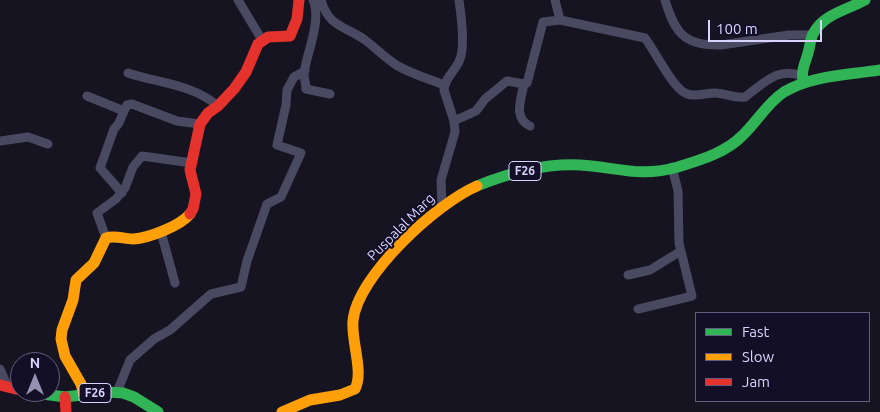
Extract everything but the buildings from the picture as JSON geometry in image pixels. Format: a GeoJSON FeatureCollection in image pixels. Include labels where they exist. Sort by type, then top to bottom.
{"type":"FeatureCollection","features":[{"type":"Feature","properties":{"kind":"main road"},"geometry":{"type":"LineString","coordinates":[[84,395],[81,384],[65,356],[61,338],[73,300],[76,280],[94,263],[106,238],[112,236],[131,239],[144,238],[184,221],[193,209],[196,194],[190,170],[200,124],[208,113],[218,106],[234,89],[246,72],[258,44],[262,40],[268,37],[290,36],[299,10],[299,0]]}},
{"type":"Feature","properties":{"kind":"main road"},"geometry":{"type":"LineString","coordinates":[[803,80],[812,35],[820,23],[830,16],[865,0]]}},
{"type":"Feature","properties":{"kind":"main road","name":"Puspalal Marg"},"geometry":{"type":"LineString","coordinates":[[282,412],[297,404],[338,395],[354,389],[358,383],[358,377],[352,340],[352,324],[355,308],[363,291],[380,268],[442,206],[468,191],[490,181],[536,168],[560,165],[579,164],[625,172],[661,171],[716,153],[734,143],[771,102],[803,80],[880,70]]}},
{"type":"Feature","properties":{"kind":"main road","name":"F26"},"geometry":{"type":"LineString","coordinates":[[60,396],[117,392],[134,398],[158,412]]}},
{"type":"Feature","properties":{"kind":"main road"},"geometry":{"type":"LineString","coordinates":[[65,397],[66,412]]}},
{"type":"Feature","properties":{"kind":"street"},"geometry":{"type":"LineString","coordinates":[[238,0],[262,40]]}},
{"type":"Feature","properties":{"kind":"street"},"geometry":{"type":"LineString","coordinates":[[313,0],[317,11],[311,52],[304,75],[306,89],[330,94]]}},
{"type":"Feature","properties":{"kind":"street"},"geometry":{"type":"LineString","coordinates":[[321,0],[327,14],[346,31],[362,38],[398,66],[444,85]]}},
{"type":"Feature","properties":{"kind":"street"},"geometry":{"type":"LineString","coordinates":[[442,206],[441,180],[455,132],[454,121],[444,85],[460,60],[462,20],[460,0]]}},
{"type":"Feature","properties":{"kind":"street"},"geometry":{"type":"LineString","coordinates":[[555,0],[560,20]]}},
{"type":"Feature","properties":{"kind":"street"},"geometry":{"type":"LineString","coordinates":[[665,0],[676,30],[684,38],[692,42],[721,45],[789,35],[812,35]]}},
{"type":"Feature","properties":{"kind":"street"},"geometry":{"type":"LineString","coordinates":[[530,126],[522,121],[519,114],[524,84],[527,83],[543,22],[560,20],[645,38],[661,64],[680,89],[687,94],[714,93],[740,98],[745,97],[773,76],[784,72],[803,80]]}},
{"type":"Feature","properties":{"kind":"street"},"geometry":{"type":"LineString","coordinates":[[117,392],[130,360],[154,339],[170,330],[211,294],[241,287],[247,261],[267,204],[281,197],[301,153],[277,145],[286,105],[287,90],[294,77],[305,71]]}},
{"type":"Feature","properties":{"kind":"street"},"geometry":{"type":"LineString","coordinates":[[128,73],[175,85],[208,97],[218,106]]}},
{"type":"Feature","properties":{"kind":"street"},"geometry":{"type":"LineString","coordinates":[[454,121],[476,111],[485,99],[507,81],[524,84]]}},
{"type":"Feature","properties":{"kind":"street"},"geometry":{"type":"LineString","coordinates":[[87,96],[124,111]]}},
{"type":"Feature","properties":{"kind":"street"},"geometry":{"type":"LineString","coordinates":[[122,193],[100,168],[114,129],[119,123],[127,105],[132,104],[177,121],[200,124]]}},
{"type":"Feature","properties":{"kind":"street"},"geometry":{"type":"LineString","coordinates":[[0,141],[28,137],[48,144]]}},
{"type":"Feature","properties":{"kind":"street"},"geometry":{"type":"LineString","coordinates":[[106,238],[97,213],[122,193],[133,167],[142,156],[192,163]]}},
{"type":"Feature","properties":{"kind":"street"},"geometry":{"type":"LineString","coordinates":[[638,309],[692,296],[679,243],[678,191],[672,167]]}},
{"type":"Feature","properties":{"kind":"street"},"geometry":{"type":"LineString","coordinates":[[161,232],[175,282]]}},
{"type":"Feature","properties":{"kind":"street"},"geometry":{"type":"LineString","coordinates":[[628,275],[650,270],[681,250]]}},
{"type":"Feature","properties":{"kind":"street"},"geometry":{"type":"LineString","coordinates":[[0,370],[4,386]]}},
{"type":"Feature","properties":{"kind":"traffic: fast"},"geometry":{"type":"LineString","coordinates":[[804,83],[803,68],[812,36],[817,27],[836,13],[865,0]]}},
{"type":"Feature","properties":{"kind":"traffic: fast"},"geometry":{"type":"LineString","coordinates":[[477,186],[514,173],[540,167],[580,165],[640,172],[678,167],[695,162],[728,147],[747,131],[778,96],[795,86],[831,76],[880,70]]}},
{"type":"Feature","properties":{"kind":"traffic: fast"},"geometry":{"type":"LineString","coordinates":[[60,396],[107,392],[123,393],[134,397],[158,412]]}},
{"type":"Feature","properties":{"kind":"traffic: slow"},"geometry":{"type":"LineString","coordinates":[[282,412],[310,400],[340,395],[355,389],[358,365],[353,321],[358,303],[368,283],[383,263],[421,224],[460,195],[477,186]]}},
{"type":"Feature","properties":{"kind":"traffic: slow"},"geometry":{"type":"LineString","coordinates":[[84,395],[81,384],[65,356],[61,339],[62,330],[73,300],[76,280],[94,263],[106,238],[133,239],[147,236],[172,227],[190,214]]}},
{"type":"Feature","properties":{"kind":"traffic: jam"},"geometry":{"type":"LineString","coordinates":[[190,214],[196,194],[190,170],[200,124],[208,113],[218,106],[234,89],[246,72],[258,44],[268,37],[290,36],[297,19],[299,0]]}},
{"type":"Feature","properties":{"kind":"traffic: jam"},"geometry":{"type":"LineString","coordinates":[[0,385],[10,388]]}},
{"type":"Feature","properties":{"kind":"traffic: jam"},"geometry":{"type":"LineString","coordinates":[[65,397],[66,412]]}}]}
